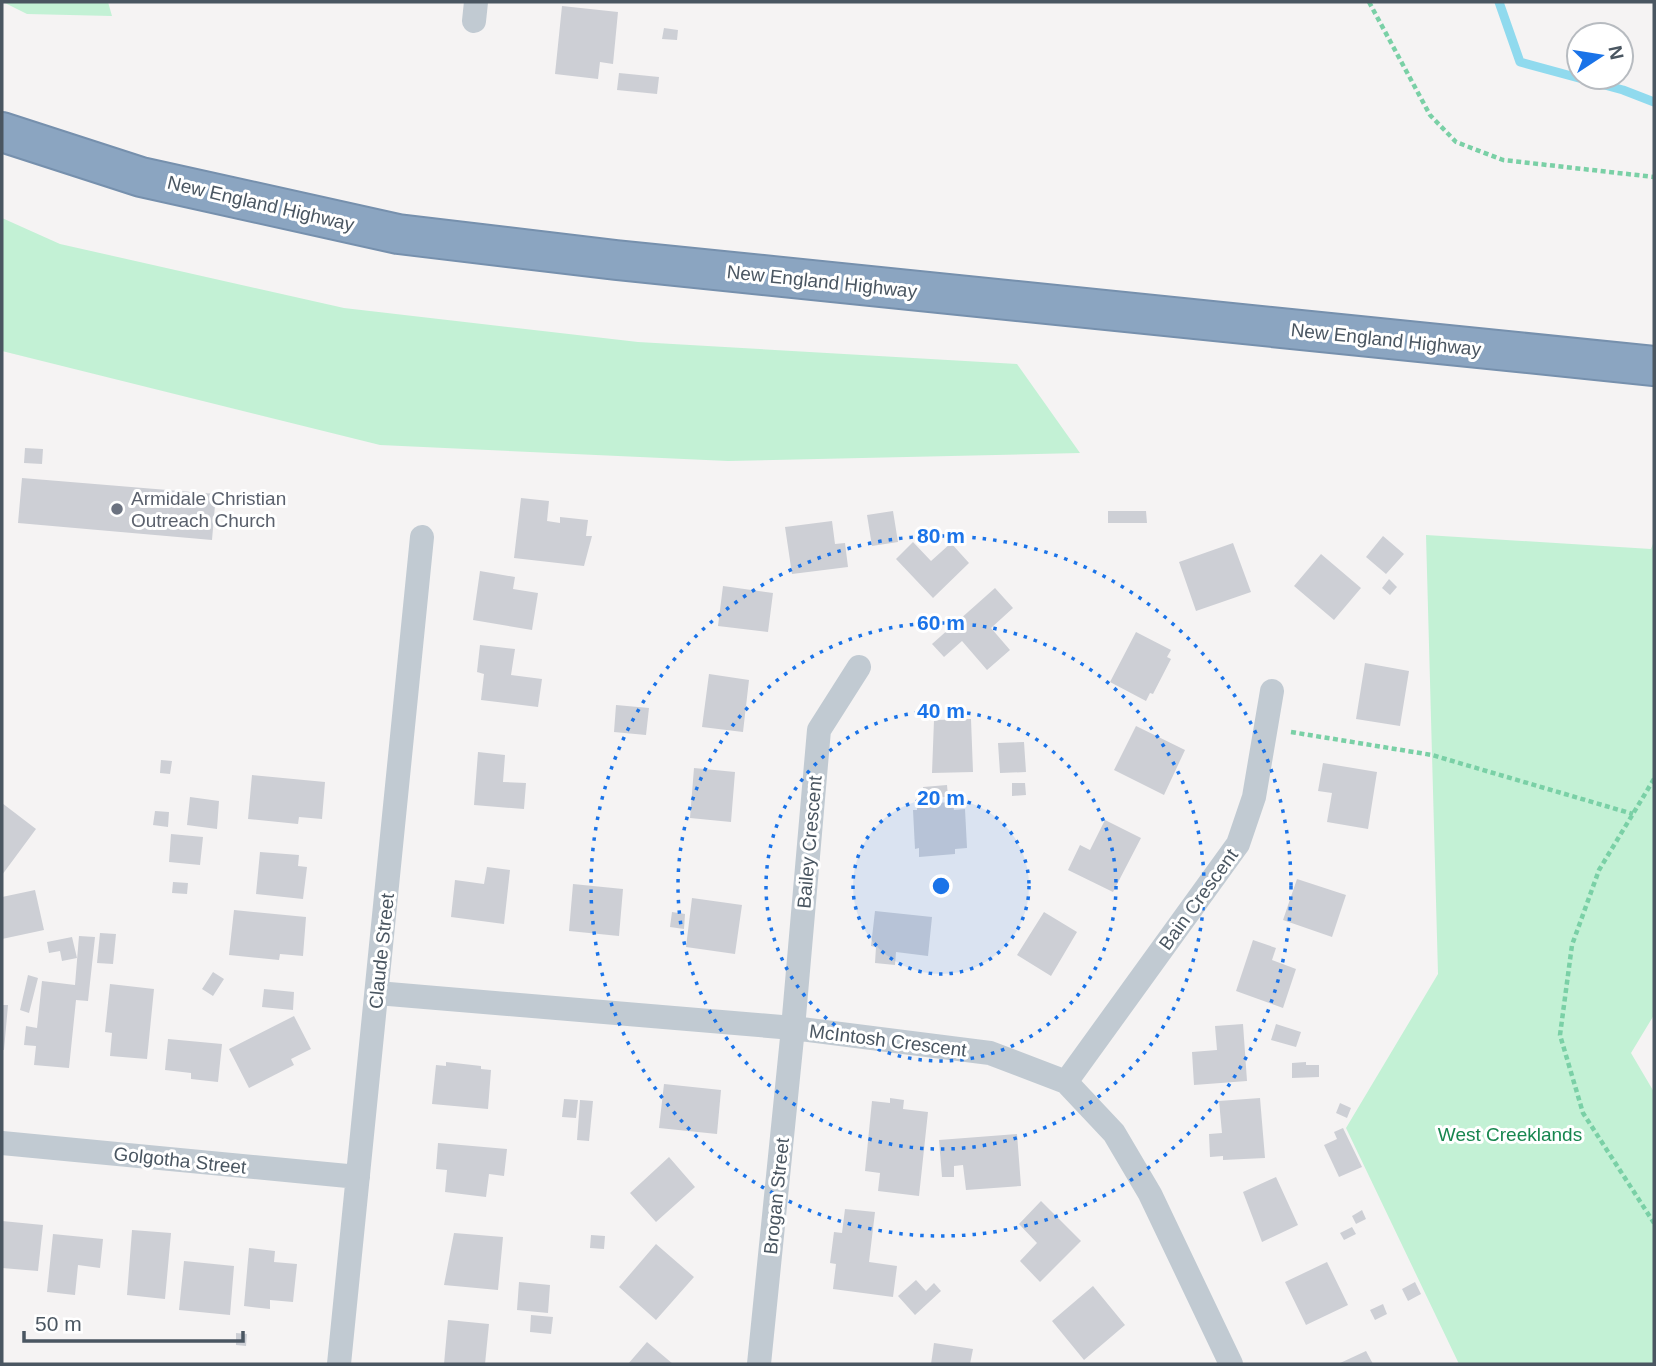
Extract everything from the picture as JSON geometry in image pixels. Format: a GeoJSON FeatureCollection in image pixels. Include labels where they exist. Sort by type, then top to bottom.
{"type":"FeatureCollection","features":[{"type":"Feature","properties":{"kind":"highway","name":"New England Highway"},"geometry":{"type":"LineString","coordinates":[[2,132],[141,177],[398,234],[616,260],[1650,366]]}},
{"type":"Feature","properties":{"kind":"street","name":"Claude Street"},"geometry":{"type":"LineString","coordinates":[[339,1364],[422,537]]}},
{"type":"Feature","properties":{"kind":"street","name":"Bailey Crescent"},"geometry":{"type":"LineString","coordinates":[[793,1028],[819,730],[859,667]]}},
{"type":"Feature","properties":{"kind":"street","name":"Bain Crescent"},"geometry":{"type":"LineString","coordinates":[[1066,1082],[1238,844],[1254,797],[1272,691]]}},
{"type":"Feature","properties":{"kind":"street","name":"McIntosh Crescent"},"geometry":{"type":"LineString","coordinates":[[377,993],[793,1028],[990,1053],[1066,1082],[1114,1133],[1138,1174],[1231,1364]]}},
{"type":"Feature","properties":{"kind":"street","name":"Brogan Street"},"geometry":{"type":"LineString","coordinates":[[758,1364],[793,1028]]}},
{"type":"Feature","properties":{"kind":"street","name":"Golgotha Street"},"geometry":{"type":"LineString","coordinates":[[2,1143],[358,1177]]}},
{"type":"Feature","properties":{"kind":"path"},"geometry":{"type":"LineString","coordinates":[[1369,2],[1430,115],[1456,142],[1503,160],[1654,177]]}},
{"type":"Feature","properties":{"kind":"path"},"geometry":{"type":"LineString","coordinates":[[1288,731],[1432,755],[1633,814]]}},
{"type":"Feature","properties":{"kind":"path"},"geometry":{"type":"LineString","coordinates":[[1654,779],[1599,870],[1572,945],[1560,1035],[1583,1113],[1654,1223]]}},
{"type":"Feature","properties":{"kind":"green space"},"geometry":{"type":"Polygon","coordinates":[[[3,2],[108,2],[112,16],[27,14],[3,2]]]}},
{"type":"Feature","properties":{"kind":"green space"},"geometry":{"type":"Polygon","coordinates":[[[2,218],[60,244],[344,308],[638,342],[1017,364],[1080,453],[728,461],[380,445],[2,351],[2,218]]]}},
{"type":"Feature","properties":{"kind":"green space","name":"West Creeklands"},"geometry":{"type":"Polygon","coordinates":[[[1426,535],[1651,549],[1654,541],[1654,1015],[1631,1053],[1654,1092],[1654,1364],[1459,1364],[1346,1128],[1438,974],[1426,535]]]}},
{"type":"Feature","properties":{"kind":"building"},"geometry":{"type":"Polygon","coordinates":[[[562,6],[618,12],[613,64],[600,62],[598,79],[555,74],[562,6]]]}},
{"type":"Feature","properties":{"kind":"building"},"geometry":{"type":"Polygon","coordinates":[[[664,28],[678,30],[677,40],[662,39],[664,28]]]}},
{"type":"Feature","properties":{"kind":"building"},"geometry":{"type":"Polygon","coordinates":[[[619,73],[659,77],[657,94],[617,90],[619,73]]]}},
{"type":"Feature","properties":{"kind":"building"},"geometry":{"type":"Polygon","coordinates":[[[25,448],[43,449],[42,464],[24,463],[25,448]]]}},
{"type":"Feature","properties":{"kind":"building","name":"Armidale Christian Outreach Church"},"geometry":{"type":"Polygon","coordinates":[[[22,478],[216,494],[212,540],[18,523],[22,478]]]}},
{"type":"Feature","properties":{"kind":"building"},"geometry":{"type":"Polygon","coordinates":[[[521,498],[549,501],[547,521],[560,523],[560,517],[588,520],[586,536],[592,536],[584,566],[514,558],[521,498]]]}},
{"type":"Feature","properties":{"kind":"building"},"geometry":{"type":"Polygon","coordinates":[[[893,511],[898,542],[872,546],[867,515],[893,511]]]}},
{"type":"Feature","properties":{"kind":"building"},"geometry":{"type":"Polygon","coordinates":[[[1108,511],[1146,511],[1147,523],[1108,523],[1108,511]]]}},
{"type":"Feature","properties":{"kind":"building"},"geometry":{"type":"Polygon","coordinates":[[[832,521],[835,544],[845,543],[848,567],[792,574],[785,527],[832,521]]]}},
{"type":"Feature","properties":{"kind":"building"},"geometry":{"type":"Polygon","coordinates":[[[1383,536],[1404,554],[1386,574],[1366,557],[1383,536]]]}},
{"type":"Feature","properties":{"kind":"building"},"geometry":{"type":"Polygon","coordinates":[[[913,542],[931,561],[951,543],[969,563],[933,598],[896,559],[913,542]]]}},
{"type":"Feature","properties":{"kind":"building"},"geometry":{"type":"Polygon","coordinates":[[[1233,543],[1251,592],[1196,611],[1179,562],[1233,543]]]}},
{"type":"Feature","properties":{"kind":"building"},"geometry":{"type":"Polygon","coordinates":[[[1321,554],[1361,588],[1334,620],[1294,586],[1321,554]]]}},
{"type":"Feature","properties":{"kind":"building"},"geometry":{"type":"Polygon","coordinates":[[[480,571],[515,577],[513,589],[538,593],[532,630],[473,620],[480,571]]]}},
{"type":"Feature","properties":{"kind":"building"},"geometry":{"type":"Polygon","coordinates":[[[1389,579],[1397,587],[1390,595],[1382,588],[1389,579]]]}},
{"type":"Feature","properties":{"kind":"building"},"geometry":{"type":"Polygon","coordinates":[[[723,586],[773,593],[768,632],[718,626],[723,586]]]}},
{"type":"Feature","properties":{"kind":"building"},"geometry":{"type":"Polygon","coordinates":[[[995,588],[1013,608],[991,628],[1010,650],[987,670],[962,641],[944,657],[932,644],[995,588]]]}},
{"type":"Feature","properties":{"kind":"building"},"geometry":{"type":"Polygon","coordinates":[[[1136,632],[1171,650],[1167,657],[1171,659],[1153,694],[1150,693],[1146,701],[1110,682],[1136,632]]]}},
{"type":"Feature","properties":{"kind":"building"},"geometry":{"type":"Polygon","coordinates":[[[480,645],[515,649],[511,675],[542,679],[538,707],[481,700],[484,674],[477,672],[480,645]]]}},
{"type":"Feature","properties":{"kind":"building"},"geometry":{"type":"Polygon","coordinates":[[[1365,663],[1409,671],[1400,726],[1356,719],[1365,663]]]}},
{"type":"Feature","properties":{"kind":"building"},"geometry":{"type":"Polygon","coordinates":[[[709,674],[749,680],[743,732],[702,727],[709,674]]]}},
{"type":"Feature","properties":{"kind":"building"},"geometry":{"type":"Polygon","coordinates":[[[616,705],[649,708],[646,735],[614,732],[616,705]]]}},
{"type":"Feature","properties":{"kind":"building"},"geometry":{"type":"Polygon","coordinates":[[[971,719],[973,772],[932,773],[934,720],[971,719]]]}},
{"type":"Feature","properties":{"kind":"building"},"geometry":{"type":"Polygon","coordinates":[[[1136,726],[1185,750],[1164,795],[1114,770],[1136,726]]]}},
{"type":"Feature","properties":{"kind":"building"},"geometry":{"type":"Polygon","coordinates":[[[1024,742],[1026,772],[1000,773],[998,743],[1024,742]]]}},
{"type":"Feature","properties":{"kind":"building"},"geometry":{"type":"Polygon","coordinates":[[[478,752],[505,755],[503,782],[526,783],[524,809],[474,805],[478,752]]]}},
{"type":"Feature","properties":{"kind":"building"},"geometry":{"type":"Polygon","coordinates":[[[161,760],[172,761],[170,774],[160,773],[161,760]]]}},
{"type":"Feature","properties":{"kind":"building"},"geometry":{"type":"Polygon","coordinates":[[[1323,763],[1377,772],[1368,829],[1327,822],[1332,793],[1318,791],[1323,763]]]}},
{"type":"Feature","properties":{"kind":"building"},"geometry":{"type":"Polygon","coordinates":[[[694,768],[735,772],[731,822],[690,818],[694,768]]]}},
{"type":"Feature","properties":{"kind":"building"},"geometry":{"type":"Polygon","coordinates":[[[252,775],[325,782],[322,819],[299,817],[298,824],[248,819],[252,775]]]}},
{"type":"Feature","properties":{"kind":"building"},"geometry":{"type":"Polygon","coordinates":[[[1012,783],[1025,783],[1026,795],[1012,796],[1012,783]]]}},
{"type":"Feature","properties":{"kind":"building"},"geometry":{"type":"Polygon","coordinates":[[[947,785],[948,797],[924,799],[923,787],[947,785]]]}},
{"type":"Feature","properties":{"kind":"building"},"geometry":{"type":"Polygon","coordinates":[[[190,797],[219,801],[217,829],[187,825],[190,797]]]}},
{"type":"Feature","properties":{"kind":"building"},"geometry":{"type":"Polygon","coordinates":[[[953,802],[954,810],[965,809],[967,848],[955,849],[955,854],[919,857],[919,848],[915,849],[913,810],[917,810],[917,804],[953,802]]]}},
{"type":"Feature","properties":{"kind":"building"},"geometry":{"type":"Polygon","coordinates":[[[2,803],[36,829],[2,875],[2,803]]]}},
{"type":"Feature","properties":{"kind":"building"},"geometry":{"type":"Polygon","coordinates":[[[155,811],[169,812],[168,827],[153,825],[155,811]]]}},
{"type":"Feature","properties":{"kind":"building"},"geometry":{"type":"Polygon","coordinates":[[[1105,820],[1141,838],[1113,892],[1068,870],[1080,845],[1090,850],[1105,820]]]}},
{"type":"Feature","properties":{"kind":"building"},"geometry":{"type":"Polygon","coordinates":[[[171,834],[203,837],[200,865],[169,862],[171,834]]]}},
{"type":"Feature","properties":{"kind":"building"},"geometry":{"type":"Polygon","coordinates":[[[260,852],[299,855],[298,866],[307,867],[303,899],[256,894],[260,852]]]}},
{"type":"Feature","properties":{"kind":"building"},"geometry":{"type":"Polygon","coordinates":[[[487,867],[510,870],[504,924],[451,917],[455,880],[484,884],[487,867]]]}},
{"type":"Feature","properties":{"kind":"building"},"geometry":{"type":"Polygon","coordinates":[[[1297,879],[1346,895],[1332,937],[1283,920],[1297,879]]]}},
{"type":"Feature","properties":{"kind":"building"},"geometry":{"type":"Polygon","coordinates":[[[173,882],[188,883],[187,894],[172,893],[173,882]]]}},
{"type":"Feature","properties":{"kind":"building"},"geometry":{"type":"Polygon","coordinates":[[[573,884],[623,889],[619,936],[569,931],[573,884]]]}},
{"type":"Feature","properties":{"kind":"building"},"geometry":{"type":"Polygon","coordinates":[[[35,890],[44,930],[2,939],[2,897],[35,890]]]}},
{"type":"Feature","properties":{"kind":"building"},"geometry":{"type":"Polygon","coordinates":[[[692,898],[742,905],[735,954],[686,947],[692,898]]]}},
{"type":"Feature","properties":{"kind":"building"},"geometry":{"type":"Polygon","coordinates":[[[234,910],[306,917],[303,956],[280,954],[279,960],[229,955],[234,910]]]}},
{"type":"Feature","properties":{"kind":"building"},"geometry":{"type":"Polygon","coordinates":[[[875,911],[932,917],[928,956],[896,952],[895,965],[875,963],[876,947],[871,946],[875,911]]]}},
{"type":"Feature","properties":{"kind":"building"},"geometry":{"type":"Polygon","coordinates":[[[672,912],[685,914],[684,929],[670,927],[672,912]]]}},
{"type":"Feature","properties":{"kind":"building"},"geometry":{"type":"Polygon","coordinates":[[[1044,912],[1077,932],[1051,976],[1017,955],[1044,912]]]}},
{"type":"Feature","properties":{"kind":"building"},"geometry":{"type":"Polygon","coordinates":[[[100,933],[116,934],[113,964],[97,963],[100,933]]]}},
{"type":"Feature","properties":{"kind":"building"},"geometry":{"type":"Polygon","coordinates":[[[79,936],[95,937],[88,1001],[76,1000],[69,1068],[34,1065],[36,1046],[24,1045],[26,1026],[37,1028],[42,981],[75,985],[79,936]]]}},
{"type":"Feature","properties":{"kind":"building"},"geometry":{"type":"Polygon","coordinates":[[[72,937],[77,958],[62,961],[60,951],[49,953],[47,942],[72,937]]]}},
{"type":"Feature","properties":{"kind":"building"},"geometry":{"type":"Polygon","coordinates":[[[1253,940],[1276,948],[1272,960],[1296,969],[1283,1008],[1236,991],[1253,940]]]}},
{"type":"Feature","properties":{"kind":"building"},"geometry":{"type":"Polygon","coordinates":[[[213,972],[224,979],[213,996],[202,989],[213,972]]]}},
{"type":"Feature","properties":{"kind":"building"},"geometry":{"type":"Polygon","coordinates":[[[28,975],[38,978],[29,1013],[20,1010],[28,975]]]}},
{"type":"Feature","properties":{"kind":"building"},"geometry":{"type":"Polygon","coordinates":[[[110,984],[154,989],[147,1059],[110,1056],[112,1033],[105,1032],[110,984]]]}},
{"type":"Feature","properties":{"kind":"building"},"geometry":{"type":"Polygon","coordinates":[[[264,989],[294,992],[293,1010],[262,1007],[264,989]]]}},
{"type":"Feature","properties":{"kind":"building"},"geometry":{"type":"Polygon","coordinates":[[[2,1005],[8,1005],[4,1050],[2,1050],[2,1005]]]}},
{"type":"Feature","properties":{"kind":"building"},"geometry":{"type":"Polygon","coordinates":[[[294,1016],[311,1049],[291,1059],[294,1065],[249,1088],[229,1049],[294,1016]]]}},
{"type":"Feature","properties":{"kind":"building"},"geometry":{"type":"Polygon","coordinates":[[[1243,1024],[1247,1081],[1194,1085],[1192,1052],[1217,1050],[1215,1026],[1243,1024]]]}},
{"type":"Feature","properties":{"kind":"building"},"geometry":{"type":"Polygon","coordinates":[[[1276,1024],[1301,1032],[1296,1047],[1271,1040],[1276,1024]]]}},
{"type":"Feature","properties":{"kind":"building"},"geometry":{"type":"Polygon","coordinates":[[[168,1039],[222,1044],[218,1082],[191,1079],[191,1073],[165,1070],[168,1039]]]}},
{"type":"Feature","properties":{"kind":"building"},"geometry":{"type":"Polygon","coordinates":[[[446,1062],[481,1066],[481,1069],[491,1070],[488,1109],[432,1104],[436,1065],[446,1066],[446,1062]]]}},
{"type":"Feature","properties":{"kind":"building"},"geometry":{"type":"Polygon","coordinates":[[[1306,1062],[1306,1065],[1319,1065],[1319,1077],[1292,1078],[1292,1063],[1306,1062]]]}},
{"type":"Feature","properties":{"kind":"building"},"geometry":{"type":"Polygon","coordinates":[[[664,1084],[721,1090],[717,1134],[659,1128],[664,1084]]]}},
{"type":"Feature","properties":{"kind":"building"},"geometry":{"type":"Polygon","coordinates":[[[890,1098],[904,1100],[903,1109],[928,1112],[919,1196],[878,1191],[880,1173],[865,1171],[872,1101],[890,1103],[890,1098]]]}},
{"type":"Feature","properties":{"kind":"building"},"geometry":{"type":"Polygon","coordinates":[[[1260,1098],[1265,1158],[1223,1160],[1223,1156],[1210,1157],[1209,1134],[1222,1133],[1219,1101],[1260,1098]]]}},
{"type":"Feature","properties":{"kind":"building"},"geometry":{"type":"Polygon","coordinates":[[[564,1099],[578,1100],[576,1118],[562,1117],[564,1099]]]}},
{"type":"Feature","properties":{"kind":"building"},"geometry":{"type":"Polygon","coordinates":[[[580,1100],[593,1101],[589,1141],[577,1140],[580,1100]]]}},
{"type":"Feature","properties":{"kind":"building"},"geometry":{"type":"Polygon","coordinates":[[[1340,1103],[1351,1108],[1347,1118],[1336,1113],[1340,1103]]]}},
{"type":"Feature","properties":{"kind":"building"},"geometry":{"type":"Polygon","coordinates":[[[1343,1128],[1362,1167],[1339,1177],[1324,1145],[1337,1139],[1334,1132],[1343,1128]]]}},
{"type":"Feature","properties":{"kind":"building"},"geometry":{"type":"Polygon","coordinates":[[[1017,1134],[1021,1186],[966,1190],[963,1165],[954,1166],[954,1177],[942,1177],[939,1140],[1017,1134]]]}},
{"type":"Feature","properties":{"kind":"building"},"geometry":{"type":"Polygon","coordinates":[[[438,1143],[507,1149],[504,1176],[489,1174],[486,1197],[445,1192],[447,1170],[436,1169],[438,1143]]]}},
{"type":"Feature","properties":{"kind":"building"},"geometry":{"type":"Polygon","coordinates":[[[669,1157],[695,1187],[656,1222],[630,1193],[669,1157]]]}},
{"type":"Feature","properties":{"kind":"building"},"geometry":{"type":"Polygon","coordinates":[[[1276,1177],[1298,1225],[1262,1242],[1243,1192],[1276,1177]]]}},
{"type":"Feature","properties":{"kind":"building"},"geometry":{"type":"Polygon","coordinates":[[[1041,1201],[1081,1241],[1040,1282],[1020,1261],[1037,1243],[1019,1224],[1041,1201]]]}},
{"type":"Feature","properties":{"kind":"building"},"geometry":{"type":"Polygon","coordinates":[[[845,1209],[875,1212],[869,1262],[897,1266],[893,1297],[833,1289],[836,1264],[830,1263],[834,1232],[842,1233],[845,1209]]]}},
{"type":"Feature","properties":{"kind":"building"},"geometry":{"type":"Polygon","coordinates":[[[1362,1210],[1366,1219],[1356,1224],[1352,1216],[1362,1210]]]}},
{"type":"Feature","properties":{"kind":"building"},"geometry":{"type":"Polygon","coordinates":[[[2,1221],[43,1225],[38,1271],[2,1268],[2,1221]]]}},
{"type":"Feature","properties":{"kind":"building"},"geometry":{"type":"Polygon","coordinates":[[[1352,1227],[1356,1234],[1344,1240],[1340,1233],[1352,1227]]]}},
{"type":"Feature","properties":{"kind":"building"},"geometry":{"type":"Polygon","coordinates":[[[132,1230],[171,1233],[165,1299],[127,1295],[132,1230]]]}},
{"type":"Feature","properties":{"kind":"building"},"geometry":{"type":"Polygon","coordinates":[[[454,1233],[503,1237],[498,1290],[444,1285],[454,1233]]]}},
{"type":"Feature","properties":{"kind":"building"},"geometry":{"type":"Polygon","coordinates":[[[53,1234],[103,1239],[100,1268],[78,1265],[75,1295],[47,1292],[53,1234]]]}},
{"type":"Feature","properties":{"kind":"building"},"geometry":{"type":"Polygon","coordinates":[[[591,1235],[605,1236],[604,1249],[590,1248],[591,1235]]]}},
{"type":"Feature","properties":{"kind":"building"},"geometry":{"type":"Polygon","coordinates":[[[656,1244],[694,1277],[656,1320],[619,1287],[656,1244]]]}},
{"type":"Feature","properties":{"kind":"building"},"geometry":{"type":"Polygon","coordinates":[[[249,1248],[275,1251],[274,1262],[297,1264],[293,1302],[270,1300],[270,1309],[244,1306],[249,1248]]]}},
{"type":"Feature","properties":{"kind":"building"},"geometry":{"type":"Polygon","coordinates":[[[184,1261],[234,1266],[230,1315],[179,1310],[184,1261]]]}},
{"type":"Feature","properties":{"kind":"building"},"geometry":{"type":"Polygon","coordinates":[[[1327,1262],[1348,1305],[1306,1325],[1285,1282],[1327,1262]]]}},
{"type":"Feature","properties":{"kind":"building"},"geometry":{"type":"Polygon","coordinates":[[[916,1280],[926,1291],[934,1283],[941,1291],[915,1315],[898,1296],[916,1280]]]}},
{"type":"Feature","properties":{"kind":"building"},"geometry":{"type":"Polygon","coordinates":[[[519,1282],[550,1285],[548,1313],[517,1310],[519,1282]]]}},
{"type":"Feature","properties":{"kind":"building"},"geometry":{"type":"Polygon","coordinates":[[[1415,1282],[1421,1294],[1408,1301],[1402,1289],[1415,1282]]]}},
{"type":"Feature","properties":{"kind":"building"},"geometry":{"type":"Polygon","coordinates":[[[1093,1286],[1125,1325],[1084,1360],[1052,1321],[1093,1286]]]}},
{"type":"Feature","properties":{"kind":"building"},"geometry":{"type":"Polygon","coordinates":[[[1383,1304],[1387,1314],[1375,1320],[1370,1310],[1383,1304]]]}},
{"type":"Feature","properties":{"kind":"building"},"geometry":{"type":"Polygon","coordinates":[[[531,1315],[553,1317],[551,1334],[530,1332],[531,1315]]]}},
{"type":"Feature","properties":{"kind":"building"},"geometry":{"type":"Polygon","coordinates":[[[448,1320],[489,1324],[485,1364],[444,1364],[448,1320]]]}},
{"type":"Feature","properties":{"kind":"building"},"geometry":{"type":"Polygon","coordinates":[[[236,1333],[247,1334],[246,1346],[236,1345],[236,1333]]]}},
{"type":"Feature","properties":{"kind":"building"},"geometry":{"type":"Polygon","coordinates":[[[647,1342],[673,1364],[628,1364],[647,1342]]]}},
{"type":"Feature","properties":{"kind":"building"},"geometry":{"type":"Polygon","coordinates":[[[934,1343],[973,1349],[970,1364],[931,1364],[934,1343]]]}},
{"type":"Feature","properties":{"kind":"building"},"geometry":{"type":"Polygon","coordinates":[[[1366,1351],[1373,1364],[1338,1364],[1366,1351]]]}},
{"type":"Feature","properties":{"kind":"waterway"},"geometry":{"type":"LineString","coordinates":[[1499,2],[1520,62],[1623,90],[1654,102]]}},
{"type":"Feature","properties":{"kind":"place","name":"Armidale Christian Outreach Church"},"geometry":{"type":"Point","coordinates":[117,509]}}]}
